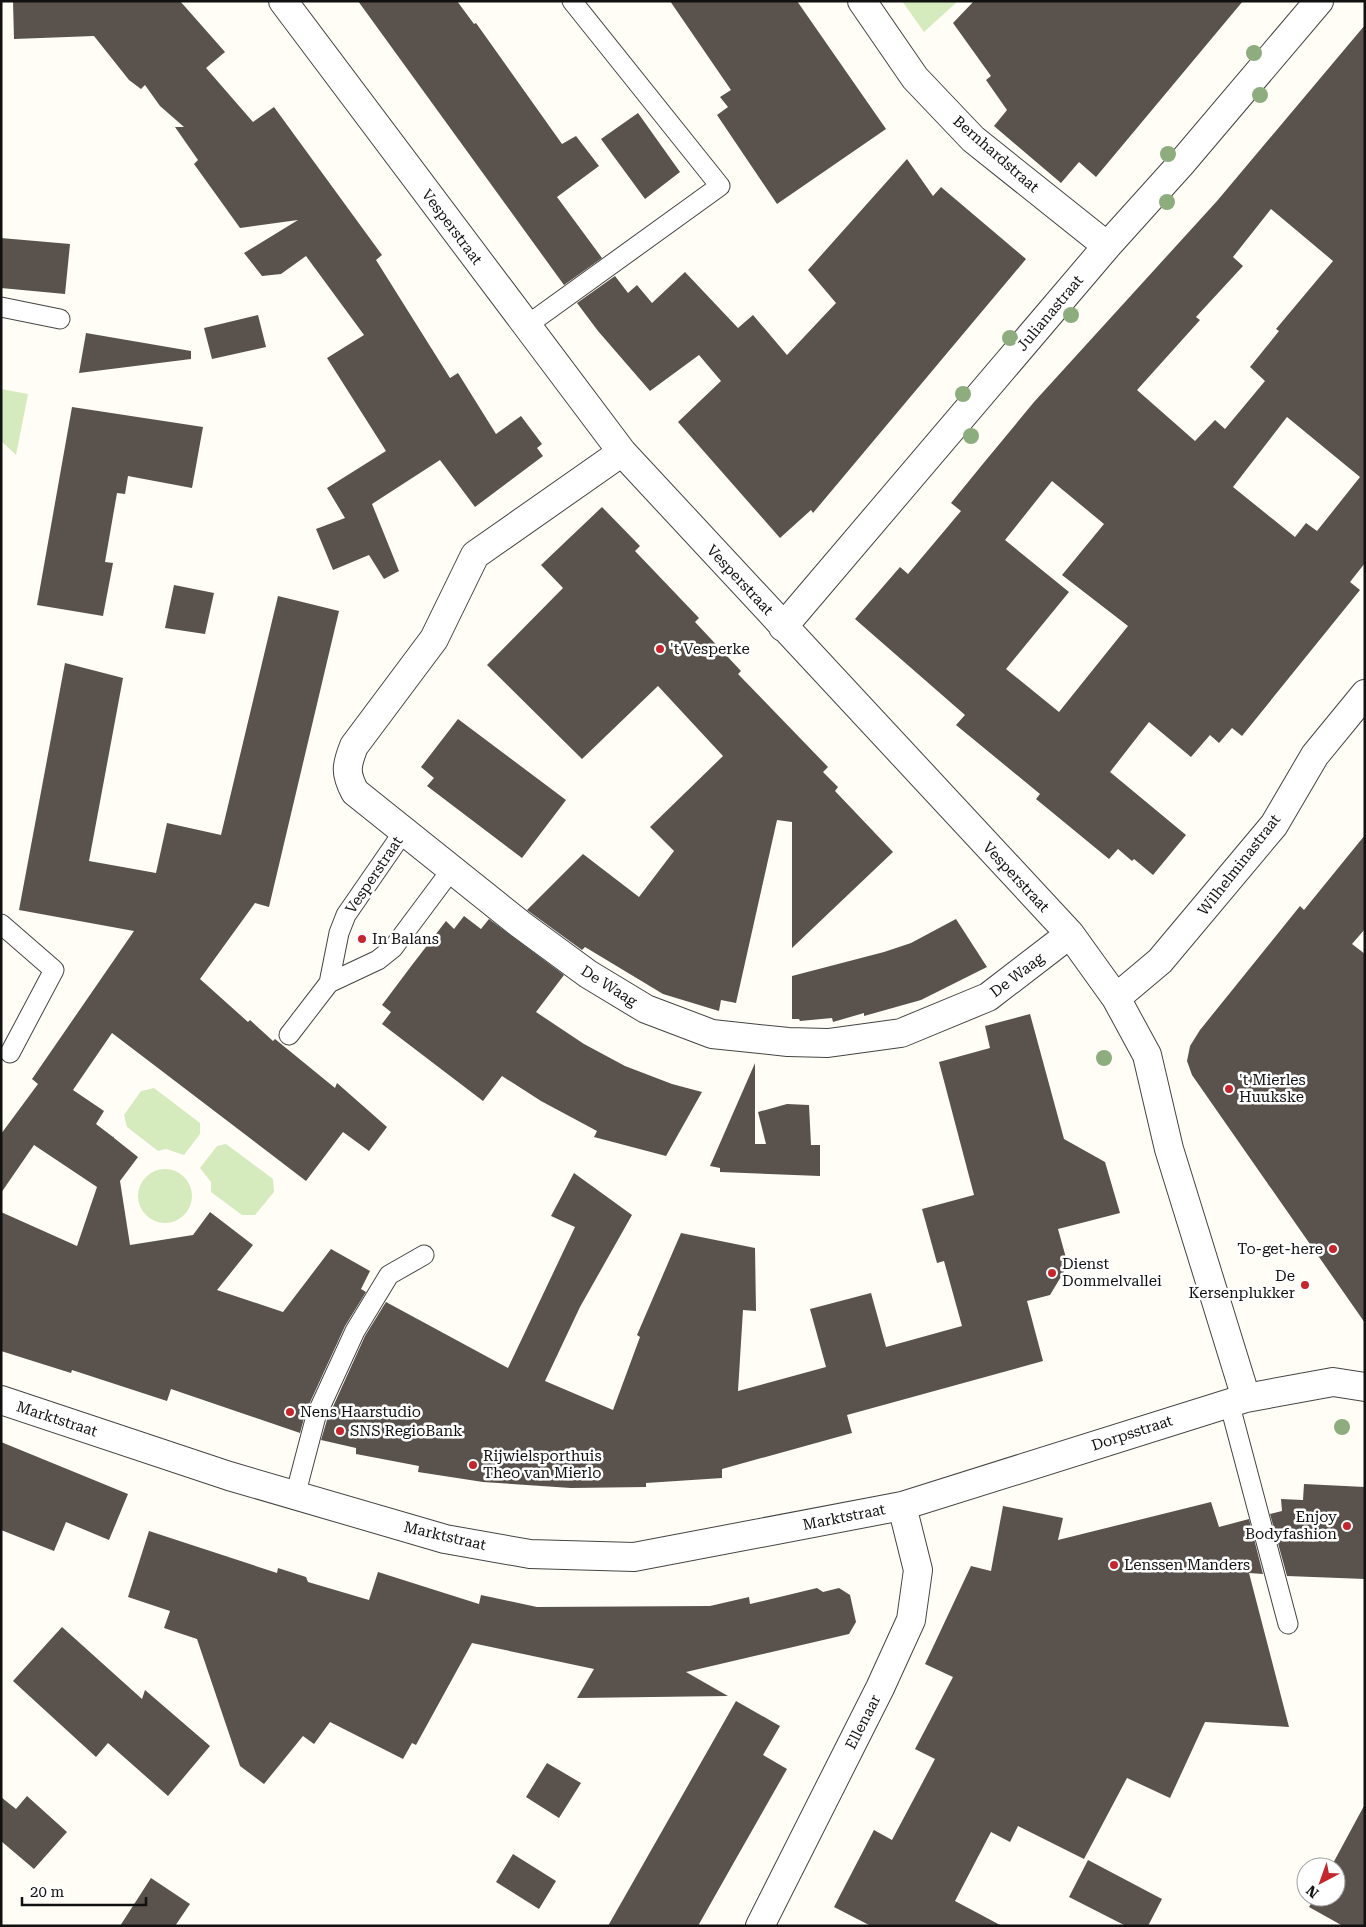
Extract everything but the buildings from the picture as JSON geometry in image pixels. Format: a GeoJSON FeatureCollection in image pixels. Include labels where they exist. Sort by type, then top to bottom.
{"type":"FeatureCollection","features":[{"type":"Feature","properties":{"kind":"street","name":"Vesperstraat"},"geometry":{"type":"LineString","coordinates":[[283,1],[622,452],[1070,934],[1116,998],[1147,1055],[1169,1149],[1237,1400]]}},
{"type":"Feature","properties":{"kind":"street","name":"Bernhardstraat"},"geometry":{"type":"LineString","coordinates":[[862,1],[915,78],[973,139],[1107,246]]}},
{"type":"Feature","properties":{"kind":"street","name":"Julianastraat"},"geometry":{"type":"LineString","coordinates":[[783,627],[1107,246],[1180,165],[1319,1]]}},
{"type":"Feature","properties":{"kind":"street","name":"De Waag"},"geometry":{"type":"LineString","coordinates":[[622,452],[475,555],[434,639],[354,746],[348,763],[348,778],[355,792],[520,924],[588,974],[646,1009],[712,1034],[788,1042],[828,1043],[901,1033],[988,997],[1070,934]]}},
{"type":"Feature","properties":{"kind":"street","name":"Wilhelminastraat"},"geometry":{"type":"LineString","coordinates":[[1116,998],[1160,961],[1274,826],[1315,755],[1365,694]]}},
{"type":"Feature","properties":{"kind":"street","name":"Dorpsstraat"},"geometry":{"type":"LineString","coordinates":[[902,1506],[1237,1400],[1333,1382],[1365,1387]]}},
{"type":"Feature","properties":{"kind":"street","name":"Marktstraat"},"geometry":{"type":"LineString","coordinates":[[1,1400],[295,1496],[445,1539],[530,1554],[634,1556],[902,1506]]}},
{"type":"Feature","properties":{"kind":"street","name":"Ellenaar"},"geometry":{"type":"LineString","coordinates":[[760,1926],[880,1688],[911,1620],[918,1570],[902,1506]]}},
{"type":"Feature","properties":{"kind":"lane"},"geometry":{"type":"LineString","coordinates":[[526,326],[720,186],[572,1]]}},
{"type":"Feature","properties":{"kind":"lane"},"geometry":{"type":"LineString","coordinates":[[1,307],[60,319]]}},
{"type":"Feature","properties":{"kind":"lane","name":"Vesperstraat"},"geometry":{"type":"LineString","coordinates":[[328,983],[339,933],[346,915],[404,831]]}},
{"type":"Feature","properties":{"kind":"lane"},"geometry":{"type":"LineString","coordinates":[[289,1035],[328,983],[378,960],[393,948],[452,869]]}},
{"type":"Feature","properties":{"kind":"lane"},"geometry":{"type":"LineString","coordinates":[[1,924],[54,970],[10,1053]]}},
{"type":"Feature","properties":{"kind":"lane"},"geometry":{"type":"LineString","coordinates":[[295,1496],[316,1416],[356,1331],[389,1275],[424,1255]]}},
{"type":"Feature","properties":{"kind":"lane"},"geometry":{"type":"LineString","coordinates":[[1237,1400],[1288,1624]]}},
{"type":"Feature","properties":{"kind":"green space"},"geometry":{"type":"Polygon","coordinates":[[[902,1],[958,1],[924,32],[902,1]]]}},
{"type":"Feature","properties":{"kind":"green space"},"geometry":{"type":"Polygon","coordinates":[[[1,389],[28,394],[16,455],[1,441],[1,389]]]}},
{"type":"Feature","properties":{"kind":"green space"},"geometry":{"type":"Polygon","coordinates":[[[154,1088],[200,1123],[200,1134],[184,1155],[166,1149],[158,1151],[127,1127],[124,1115],[141,1091],[154,1088]]]}},
{"type":"Feature","properties":{"kind":"green space"},"geometry":{"type":"Polygon","coordinates":[[[226,1144],[273,1179],[274,1192],[255,1215],[242,1215],[211,1192],[211,1182],[200,1168],[217,1146],[226,1144]]]}},
{"type":"Feature","properties":{"kind":"green space"},"geometry":{"type":"Polygon","coordinates":[[[160,1169],[170,1169],[180,1173],[188,1181],[192,1196],[188,1211],[180,1219],[170,1223],[160,1223],[150,1219],[142,1211],[138,1201],[138,1191],[142,1181],[150,1173],[160,1169]]]}},
{"type":"Feature","properties":{"kind":"place","name":"'t Vesperke"},"geometry":{"type":"Point","coordinates":[660,649]}},
{"type":"Feature","properties":{"kind":"place","name":"In Balans"},"geometry":{"type":"Point","coordinates":[362,939]}},
{"type":"Feature","properties":{"kind":"place","name":"'t Mierles Huukske"},"geometry":{"type":"Point","coordinates":[1229,1089]}},
{"type":"Feature","properties":{"kind":"place","name":"To-get-here"},"geometry":{"type":"Point","coordinates":[1333,1249]}},
{"type":"Feature","properties":{"kind":"place","name":"Dienst Dommelvallei"},"geometry":{"type":"Point","coordinates":[1052,1273]}},
{"type":"Feature","properties":{"kind":"place","name":"De Kersenplukker"},"geometry":{"type":"Point","coordinates":[1305,1285]}},
{"type":"Feature","properties":{"kind":"place","name":"Nens Haarstudio"},"geometry":{"type":"Point","coordinates":[290,1412]}},
{"type":"Feature","properties":{"kind":"place","name":"SNS RegioBank"},"geometry":{"type":"Point","coordinates":[340,1431]}},
{"type":"Feature","properties":{"kind":"place","name":"Rijwielsporthuis Theo van Mierlo"},"geometry":{"type":"Point","coordinates":[473,1465]}},
{"type":"Feature","properties":{"kind":"place","name":"Enjoy Bodyfashion"},"geometry":{"type":"Point","coordinates":[1347,1526]}},
{"type":"Feature","properties":{"kind":"place","name":"Lenssen Manders"},"geometry":{"type":"Point","coordinates":[1114,1565]}}]}
